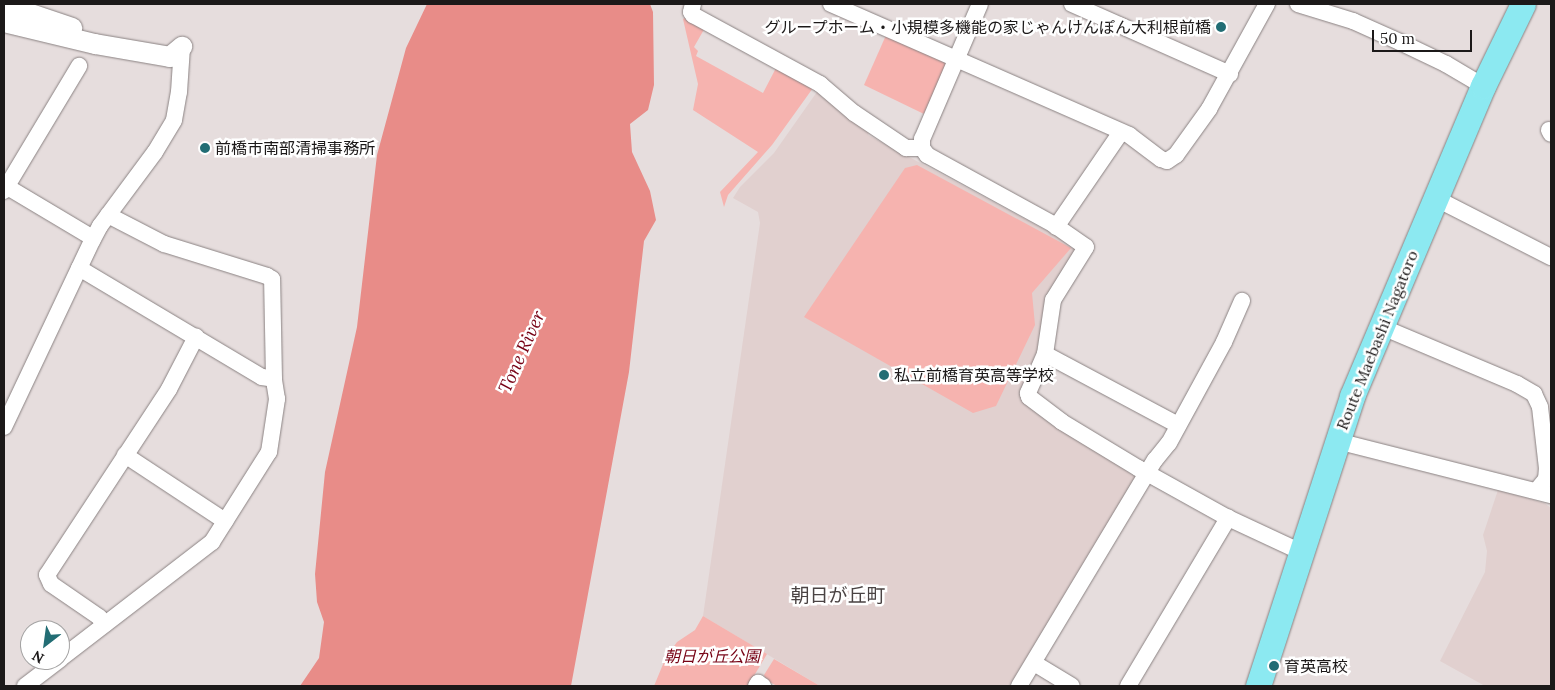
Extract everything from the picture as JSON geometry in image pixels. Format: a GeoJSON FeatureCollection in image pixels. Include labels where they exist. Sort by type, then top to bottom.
{"type":"FeatureCollection","features":[{"type":"Feature","properties":{"kind":"main road","name":"Route Maebashi Nagatoro"},"geometry":{"type":"LineString","coordinates":[[1258,686],[1352,396],[1483,86],[1523,4]]}},
{"type":"Feature","properties":{"kind":"street"},"geometry":{"type":"LineString","coordinates":[[693,4],[691,12],[693,15],[820,84],[854,114],[906,148],[922,148]]}},
{"type":"Feature","properties":{"kind":"street"},"geometry":{"type":"LineString","coordinates":[[832,4],[1121,132],[1135,139],[1160,160],[1171,159],[1202,121],[1230,74],[1267,4]]}},
{"type":"Feature","properties":{"kind":"street"},"geometry":{"type":"LineString","coordinates":[[980,4],[922,139],[922,148],[927,155],[1056,227],[1086,247],[1053,300],[1045,354],[1028,394],[1029,397],[1062,422],[1148,473],[1228,518],[1301,552]]}},
{"type":"Feature","properties":{"kind":"street"},"geometry":{"type":"LineString","coordinates":[[1072,4],[1230,74]]}},
{"type":"Feature","properties":{"kind":"street"},"geometry":{"type":"LineString","coordinates":[[1298,4],[1353,21],[1392,38],[1446,64],[1483,86]]}},
{"type":"Feature","properties":{"kind":"street"},"geometry":{"type":"LineString","coordinates":[[4,5],[106,37],[182,47]]}},
{"type":"Feature","properties":{"kind":"street"},"geometry":{"type":"LineString","coordinates":[[4,22],[95,44],[170,57],[182,47]]}},
{"type":"Feature","properties":{"kind":"street"},"geometry":{"type":"LineString","coordinates":[[6,420],[93,238],[154,154],[174,120],[179,92],[182,47]]}},
{"type":"Feature","properties":{"kind":"street"},"geometry":{"type":"LineString","coordinates":[[79,66],[5,188],[93,238]]}},
{"type":"Feature","properties":{"kind":"street"},"geometry":{"type":"LineString","coordinates":[[1056,227],[1121,132]]}},
{"type":"Feature","properties":{"kind":"street"},"geometry":{"type":"LineString","coordinates":[[1435,198],[1551,257]]}},
{"type":"Feature","properties":{"kind":"street"},"geometry":{"type":"LineString","coordinates":[[70,652],[206,548],[269,452],[277,399],[274,379],[272,279],[164,244],[108,215]]}},
{"type":"Feature","properties":{"kind":"street"},"geometry":{"type":"LineString","coordinates":[[79,268],[262,377],[274,379]]}},
{"type":"Feature","properties":{"kind":"street"},"geometry":{"type":"LineString","coordinates":[[1019,686],[1148,473],[1169,443],[1224,342],[1242,301]]}},
{"type":"Feature","properties":{"kind":"street"},"geometry":{"type":"LineString","coordinates":[[1337,441],[1544,492],[1547,468],[1540,407],[1534,394],[1518,384],[1382,327]]}},
{"type":"Feature","properties":{"kind":"street"},"geometry":{"type":"LineString","coordinates":[[105,624],[99,617],[50,584],[47,575],[169,389],[196,337]]}},
{"type":"Feature","properties":{"kind":"street"},"geometry":{"type":"LineString","coordinates":[[1045,354],[1178,425]]}},
{"type":"Feature","properties":{"kind":"street"},"geometry":{"type":"LineString","coordinates":[[125,455],[225,521]]}},
{"type":"Feature","properties":{"kind":"street"},"geometry":{"type":"LineString","coordinates":[[1128,686],[1228,518]]}},
{"type":"Feature","properties":{"kind":"street"},"geometry":{"type":"LineString","coordinates":[[1034,663],[1072,686]]}},
{"type":"Feature","properties":{"kind":"street"},"geometry":{"type":"LineString","coordinates":[[25,686],[47,670]]}},
{"type":"Feature","properties":{"kind":"street"},"geometry":{"type":"LineString","coordinates":[[756,686],[758,683],[763,686]]}},
{"type":"Feature","properties":{"kind":"shaded area","name":"私立前橋育英高等学校"},"geometry":{"type":"Polygon","coordinates":[[[819,89],[869,131],[868,135],[1079,248],[1020,397],[1137,478],[1009,686],[820,686],[703,616],[760,223],[758,212],[733,198],[740,187],[774,153],[819,89]]]}},
{"type":"Feature","properties":{"kind":"shaded area"},"geometry":{"type":"Polygon","coordinates":[[[1498,490],[1544,503],[1551,508],[1551,686],[1485,686],[1440,661],[1485,572],[1487,551],[1483,535],[1498,490]]]}},
{"type":"Feature","properties":{"kind":"green space"},"geometry":{"type":"Polygon","coordinates":[[[685,18],[706,26],[694,47],[698,51],[696,56],[763,93],[776,68],[813,88],[772,145],[728,195],[724,207],[720,192],[758,152],[693,110],[698,84],[683,19],[685,18]]]}},
{"type":"Feature","properties":{"kind":"green space"},"geometry":{"type":"Polygon","coordinates":[[[887,33],[947,62],[924,114],[864,85],[887,33]]]}},
{"type":"Feature","properties":{"kind":"green space"},"geometry":{"type":"Polygon","coordinates":[[[917,165],[1071,248],[1032,293],[1035,325],[996,406],[973,413],[804,317],[905,168],[917,165]]]}},
{"type":"Feature","properties":{"kind":"green space","name":"朝日が丘公園"},"geometry":{"type":"Polygon","coordinates":[[[703,616],[767,654],[748,686],[654,686],[666,657],[677,642],[695,630],[703,616]]]}},
{"type":"Feature","properties":{"kind":"green space"},"geometry":{"type":"Polygon","coordinates":[[[774,659],[820,686],[777,686],[766,680],[764,675],[774,659]]]}},
{"type":"Feature","properties":{"kind":"water","name":"Tone River"},"geometry":{"type":"Polygon","coordinates":[[[427,4],[650,4],[653,12],[654,85],[648,110],[630,124],[632,152],[650,191],[656,220],[644,241],[629,372],[571,686],[300,686],[319,658],[324,622],[317,602],[315,574],[325,472],[357,327],[377,155],[406,48],[427,4]]]}},
{"type":"Feature","properties":{"kind":"place","name":"グループホーム・小規模多機能の家じゃんけんぽん大利根前橋"},"geometry":{"type":"Point","coordinates":[1221,27]}},
{"type":"Feature","properties":{"kind":"place","name":"前橋市南部清掃事務所"},"geometry":{"type":"Point","coordinates":[205,148]}},
{"type":"Feature","properties":{"kind":"place","name":"私立前橋育英高等学校"},"geometry":{"type":"Point","coordinates":[884,375]}},
{"type":"Feature","properties":{"kind":"place","name":"育英高校"},"geometry":{"type":"Point","coordinates":[1274,666]}},
{"type":"Feature","properties":{"kind":"district","name":"朝日が丘町"},"geometry":{"type":"Point","coordinates":[838,596]}}]}
